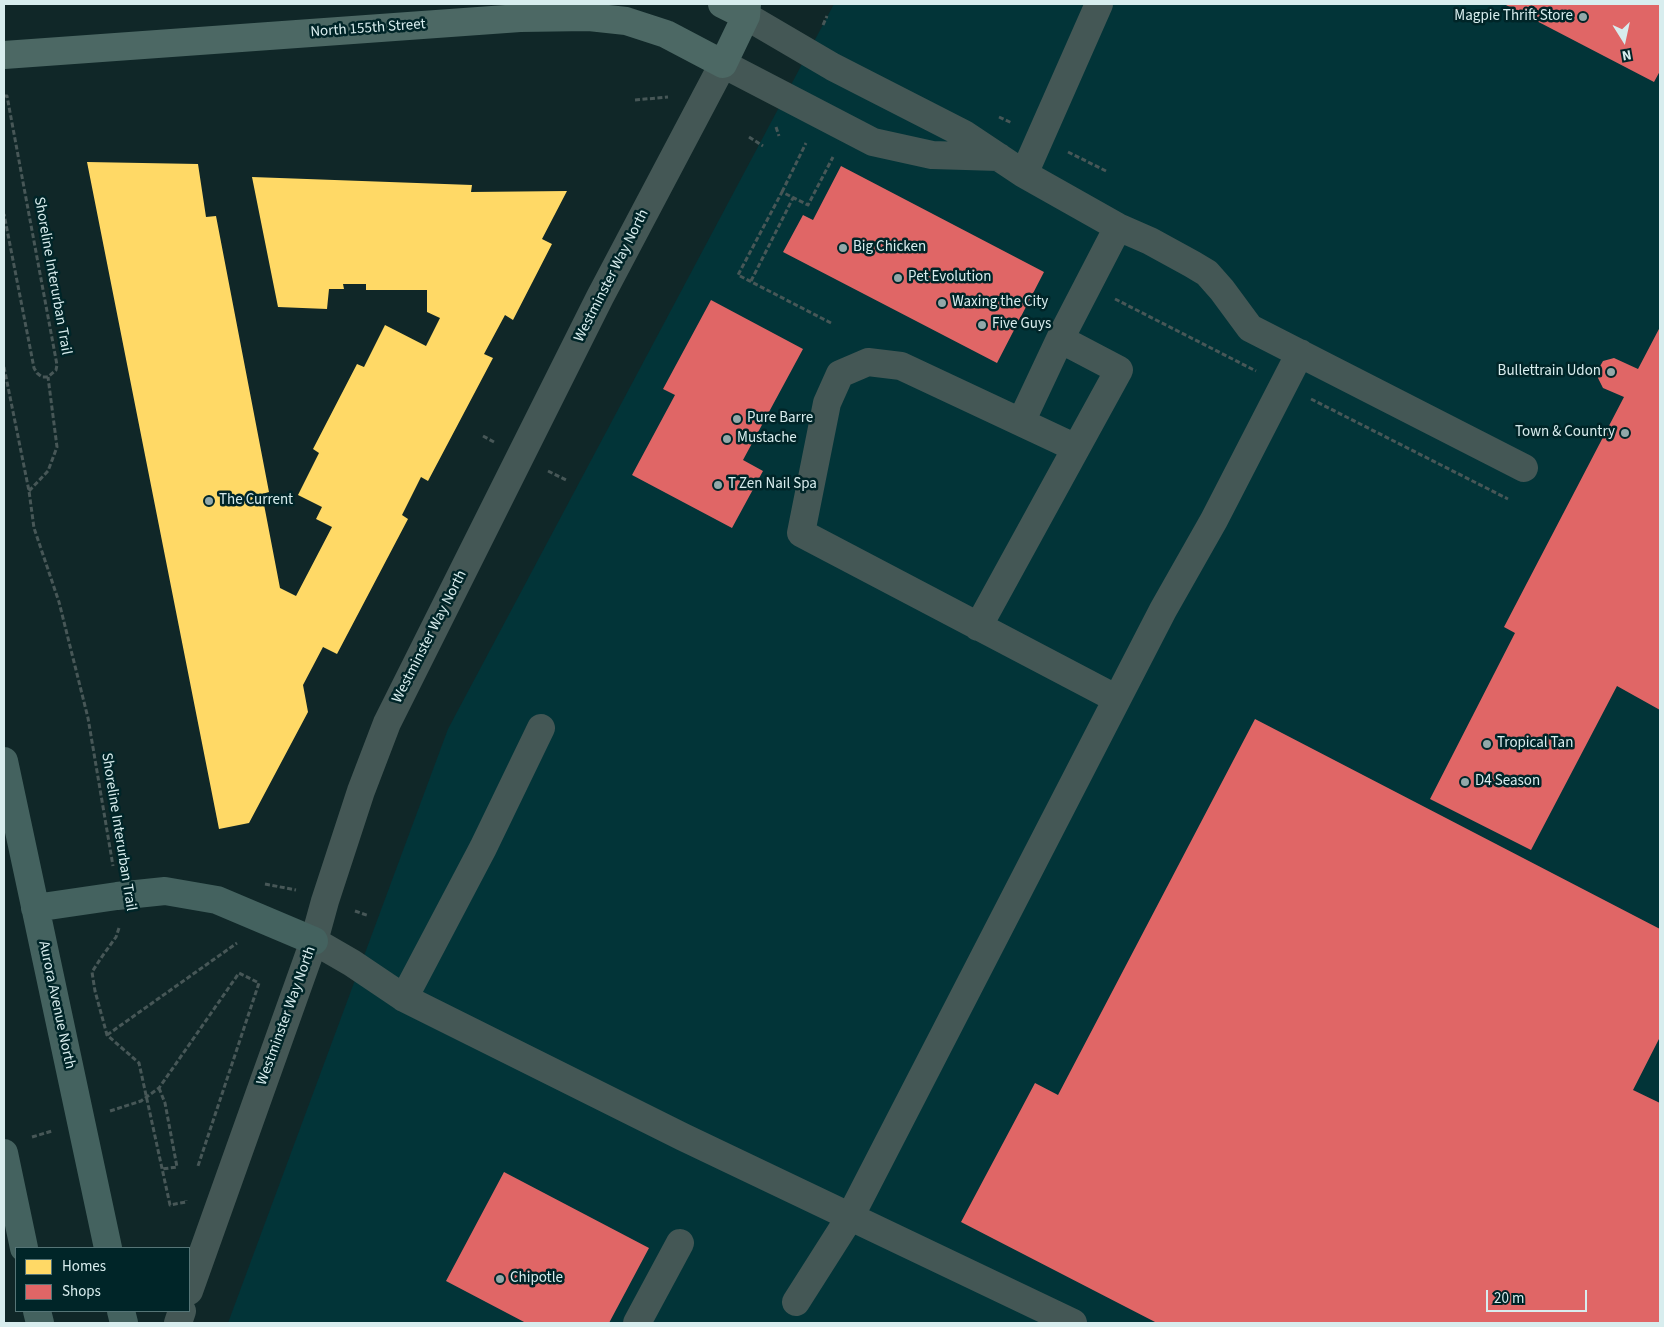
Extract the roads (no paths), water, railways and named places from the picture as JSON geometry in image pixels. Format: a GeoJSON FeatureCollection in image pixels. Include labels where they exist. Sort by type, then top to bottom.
{"type":"FeatureCollection","features":[{"type":"Feature","properties":{"kind":"highway","name":"Aurora Avenue North"},"geometry":{"type":"LineString","coordinates":[[4,761],[108,1247]]}},
{"type":"Feature","properties":{"kind":"highway"},"geometry":{"type":"LineString","coordinates":[[35,908],[165,891],[217,900],[314,941]]}},
{"type":"Feature","properties":{"kind":"highway"},"geometry":{"type":"LineString","coordinates":[[4,1153],[24,1247]]}},
{"type":"Feature","properties":{"kind":"main road"},"geometry":{"type":"LineString","coordinates":[[722,4],[752,8]]}},
{"type":"Feature","properties":{"kind":"main road","name":"Westminster Way North"},"geometry":{"type":"LineString","coordinates":[[723,64],[752,8]]}},
{"type":"Feature","properties":{"kind":"main road","name":"North 155th Street"},"geometry":{"type":"LineString","coordinates":[[4,55],[520,18],[589,17],[626,22],[666,34],[723,64]]}},
{"type":"Feature","properties":{"kind":"street"},"geometry":{"type":"LineString","coordinates":[[1024,174],[1099,4]]}},
{"type":"Feature","properties":{"kind":"street"},"geometry":{"type":"LineString","coordinates":[[752,8],[833,67],[964,134],[1024,174],[1118,227],[1150,241],[1207,273],[1250,328],[1524,468]]}},
{"type":"Feature","properties":{"kind":"street"},"geometry":{"type":"LineString","coordinates":[[723,64],[873,142],[932,155],[999,157]]}},
{"type":"Feature","properties":{"kind":"street","name":"Westminster Way North"},"geometry":{"type":"LineString","coordinates":[[190,1288],[314,941],[360,791],[387,723],[600,297],[723,64]]}},
{"type":"Feature","properties":{"kind":"street"},"geometry":{"type":"LineString","coordinates":[[1021,422],[1060,339],[1118,227]]}},
{"type":"Feature","properties":{"kind":"street"},"geometry":{"type":"LineString","coordinates":[[978,627],[1119,370],[1060,339]]}},
{"type":"Feature","properties":{"kind":"street"},"geometry":{"type":"LineString","coordinates":[[796,1302],[850,1217],[1163,610],[1214,520],[1300,353]]}},
{"type":"Feature","properties":{"kind":"street"},"geometry":{"type":"LineString","coordinates":[[1076,448],[901,366],[868,362],[840,374],[827,402],[802,533],[1117,699]]}},
{"type":"Feature","properties":{"kind":"street"},"geometry":{"type":"LineString","coordinates":[[404,998],[483,848],[541,728]]}},
{"type":"Feature","properties":{"kind":"street"},"geometry":{"type":"LineString","coordinates":[[314,941],[352,963],[404,998],[674,1132],[1073,1323]]}},
{"type":"Feature","properties":{"kind":"street"},"geometry":{"type":"LineString","coordinates":[[637,1323],[680,1243]]}},
{"type":"Feature","properties":{"kind":"place","name":"Magpie Thrift Store"},"geometry":{"type":"Point","coordinates":[1583,17]}},
{"type":"Feature","properties":{"kind":"place","name":"Big Chicken"},"geometry":{"type":"Point","coordinates":[843,248]}},
{"type":"Feature","properties":{"kind":"place","name":"Pet Evolution"},"geometry":{"type":"Point","coordinates":[898,278]}},
{"type":"Feature","properties":{"kind":"place","name":"Waxing the City"},"geometry":{"type":"Point","coordinates":[942,303]}},
{"type":"Feature","properties":{"kind":"place","name":"Five Guys"},"geometry":{"type":"Point","coordinates":[982,325]}},
{"type":"Feature","properties":{"kind":"place","name":"Bullettrain Udon"},"geometry":{"type":"Point","coordinates":[1611,372]}},
{"type":"Feature","properties":{"kind":"place","name":"Pure Barre"},"geometry":{"type":"Point","coordinates":[737,419]}},
{"type":"Feature","properties":{"kind":"place","name":"Town & Country"},"geometry":{"type":"Point","coordinates":[1625,433]}},
{"type":"Feature","properties":{"kind":"place","name":"Mustache"},"geometry":{"type":"Point","coordinates":[727,439]}},
{"type":"Feature","properties":{"kind":"place","name":"T Zen Nail Spa"},"geometry":{"type":"Point","coordinates":[718,485]}},
{"type":"Feature","properties":{"kind":"place","name":"The Current"},"geometry":{"type":"Point","coordinates":[209,501]}},
{"type":"Feature","properties":{"kind":"place","name":"Tropical Tan"},"geometry":{"type":"Point","coordinates":[1487,744]}},
{"type":"Feature","properties":{"kind":"place","name":"D4 Season"},"geometry":{"type":"Point","coordinates":[1465,782]}},
{"type":"Feature","properties":{"kind":"place","name":"Chipotle"},"geometry":{"type":"Point","coordinates":[500,1279]}}]}
